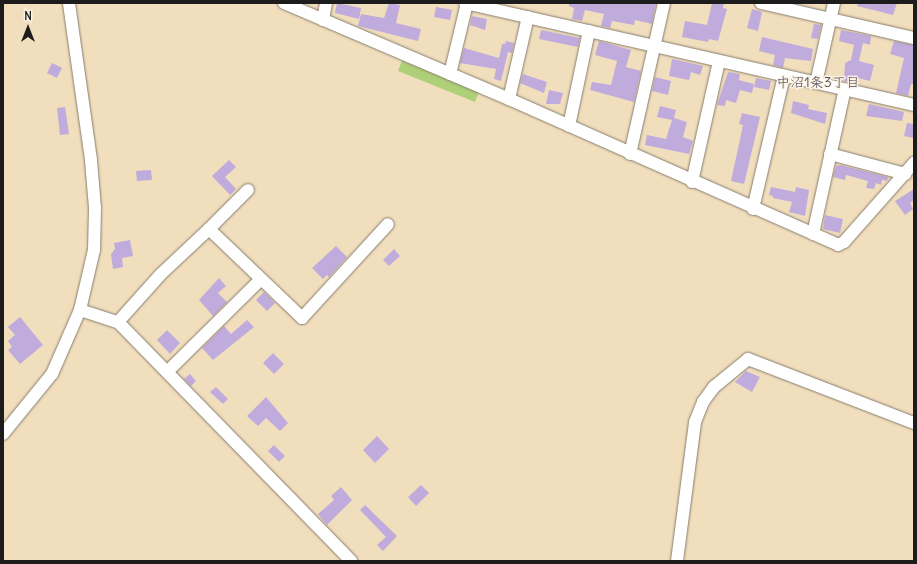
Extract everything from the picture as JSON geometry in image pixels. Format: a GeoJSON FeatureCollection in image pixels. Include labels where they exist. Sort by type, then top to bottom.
{"type":"FeatureCollection","features":[{"type":"Feature","properties":{"kind":"street"},"geometry":{"type":"LineString","coordinates":[[3,434],[52,374],[80,310],[94,250],[95,208],[69,3]]}},
{"type":"Feature","properties":{"kind":"street"},"geometry":{"type":"LineString","coordinates":[[284,3],[509,99],[753,209],[838,244],[844,242],[914,164]]}},
{"type":"Feature","properties":{"kind":"street"},"geometry":{"type":"LineString","coordinates":[[323,20],[326,3]]}},
{"type":"Feature","properties":{"kind":"street"},"geometry":{"type":"LineString","coordinates":[[450,74],[466,3],[494,6],[528,17],[914,105]]}},
{"type":"Feature","properties":{"kind":"street"},"geometry":{"type":"LineString","coordinates":[[630,154],[664,3]]}},
{"type":"Feature","properties":{"kind":"street"},"geometry":{"type":"LineString","coordinates":[[761,3],[914,38]]}},
{"type":"Feature","properties":{"kind":"street"},"geometry":{"type":"LineString","coordinates":[[816,83],[834,3]]}},
{"type":"Feature","properties":{"kind":"street"},"geometry":{"type":"LineString","coordinates":[[509,99],[528,17]]}},
{"type":"Feature","properties":{"kind":"street"},"geometry":{"type":"LineString","coordinates":[[569,126],[589,31]]}},
{"type":"Feature","properties":{"kind":"street"},"geometry":{"type":"LineString","coordinates":[[692,182],[719,61]]}},
{"type":"Feature","properties":{"kind":"street"},"geometry":{"type":"LineString","coordinates":[[753,209],[784,76]]}},
{"type":"Feature","properties":{"kind":"street"},"geometry":{"type":"LineString","coordinates":[[813,234],[845,89]]}},
{"type":"Feature","properties":{"kind":"street"},"geometry":{"type":"LineString","coordinates":[[830,154],[905,174]]}},
{"type":"Feature","properties":{"kind":"street"},"geometry":{"type":"LineString","coordinates":[[118,322],[161,274],[248,190]]}},
{"type":"Feature","properties":{"kind":"street"},"geometry":{"type":"LineString","coordinates":[[209,229],[302,318],[388,224]]}},
{"type":"Feature","properties":{"kind":"street"},"geometry":{"type":"LineString","coordinates":[[167,372],[261,279]]}},
{"type":"Feature","properties":{"kind":"street"},"geometry":{"type":"LineString","coordinates":[[80,310],[118,322],[351,561]]}},
{"type":"Feature","properties":{"kind":"street"},"geometry":{"type":"LineString","coordinates":[[676,561],[695,422],[703,402],[714,387],[748,359],[914,423]]}},
{"type":"Feature","properties":{"kind":"green space"},"geometry":{"type":"Polygon","coordinates":[[[402,61],[479,91],[475,102],[398,71],[402,61]]]}},
{"type":"Feature","properties":{"kind":"building"},"geometry":{"type":"Polygon","coordinates":[[[337,3],[361,8],[359,19],[335,13],[337,3]]]}},
{"type":"Feature","properties":{"kind":"building"},"geometry":{"type":"Polygon","coordinates":[[[389,3],[400,5],[396,23],[421,29],[418,41],[358,26],[361,14],[384,18],[389,3]]]}},
{"type":"Feature","properties":{"kind":"building"},"geometry":{"type":"Polygon","coordinates":[[[569,3],[656,3],[652,24],[635,20],[634,25],[612,21],[610,28],[601,26],[604,14],[585,10],[582,21],[572,19],[574,8],[569,6],[569,3]]]}},
{"type":"Feature","properties":{"kind":"building"},"geometry":{"type":"Polygon","coordinates":[[[712,3],[724,3],[723,8],[727,9],[718,41],[709,39],[708,42],[682,37],[685,21],[707,25],[712,3]]]}},
{"type":"Feature","properties":{"kind":"building"},"geometry":{"type":"Polygon","coordinates":[[[858,3],[897,3],[893,15],[857,6],[858,3]]]}},
{"type":"Feature","properties":{"kind":"building"},"geometry":{"type":"Polygon","coordinates":[[[436,7],[452,10],[450,20],[434,17],[436,7]]]}},
{"type":"Feature","properties":{"kind":"building"},"geometry":{"type":"Polygon","coordinates":[[[752,9],[762,12],[758,31],[747,28],[752,9]]]}},
{"type":"Feature","properties":{"kind":"building"},"geometry":{"type":"Polygon","coordinates":[[[472,16],[487,19],[485,30],[470,25],[472,16]]]}},
{"type":"Feature","properties":{"kind":"building"},"geometry":{"type":"Polygon","coordinates":[[[814,24],[821,25],[818,39],[811,38],[814,24]]]}},
{"type":"Feature","properties":{"kind":"building"},"geometry":{"type":"Polygon","coordinates":[[[541,30],[580,38],[578,47],[539,39],[541,30]]]}},
{"type":"Feature","properties":{"kind":"building"},"geometry":{"type":"Polygon","coordinates":[[[841,30],[871,36],[870,45],[863,43],[859,61],[874,65],[870,81],[854,77],[853,83],[844,81],[845,63],[851,60],[854,45],[839,41],[841,30]]]}},
{"type":"Feature","properties":{"kind":"building"},"geometry":{"type":"Polygon","coordinates":[[[762,37],[813,49],[811,61],[785,58],[783,68],[773,65],[775,55],[759,51],[762,37]]]}},
{"type":"Feature","properties":{"kind":"building"},"geometry":{"type":"Polygon","coordinates":[[[506,41],[514,43],[512,53],[508,52],[501,81],[494,79],[496,69],[460,63],[464,48],[499,58],[502,44],[505,44],[506,41]]]}},
{"type":"Feature","properties":{"kind":"building"},"geometry":{"type":"Polygon","coordinates":[[[599,41],[631,50],[626,67],[641,71],[634,102],[590,90],[592,82],[611,85],[617,61],[595,55],[599,41]]]}},
{"type":"Feature","properties":{"kind":"building"},"geometry":{"type":"Polygon","coordinates":[[[894,41],[914,45],[914,84],[911,84],[908,96],[896,93],[904,58],[890,54],[894,41]]]}},
{"type":"Feature","properties":{"kind":"building"},"geometry":{"type":"Polygon","coordinates":[[[672,59],[703,66],[700,75],[691,72],[689,80],[669,76],[672,59]]]}},
{"type":"Feature","properties":{"kind":"building"},"geometry":{"type":"Polygon","coordinates":[[[52,63],[62,68],[57,78],[47,73],[52,63]]]}},
{"type":"Feature","properties":{"kind":"building"},"geometry":{"type":"Polygon","coordinates":[[[728,72],[740,74],[739,80],[754,84],[752,93],[740,90],[736,103],[726,100],[725,106],[717,105],[728,72]]]}},
{"type":"Feature","properties":{"kind":"building"},"geometry":{"type":"Polygon","coordinates":[[[523,74],[547,82],[544,93],[520,83],[523,74]]]}},
{"type":"Feature","properties":{"kind":"building"},"geometry":{"type":"Polygon","coordinates":[[[655,77],[671,81],[668,95],[652,91],[655,77]]]}},
{"type":"Feature","properties":{"kind":"building"},"geometry":{"type":"Polygon","coordinates":[[[756,78],[771,81],[769,90],[754,87],[756,78]]]}},
{"type":"Feature","properties":{"kind":"building"},"geometry":{"type":"Polygon","coordinates":[[[549,90],[563,93],[560,104],[546,104],[549,90]]]}},
{"type":"Feature","properties":{"kind":"building"},"geometry":{"type":"Polygon","coordinates":[[[793,101],[809,105],[808,109],[827,113],[825,124],[791,113],[793,101]]]}},
{"type":"Feature","properties":{"kind":"building"},"geometry":{"type":"Polygon","coordinates":[[[869,104],[904,112],[902,121],[866,116],[869,104]]]}},
{"type":"Feature","properties":{"kind":"building"},"geometry":{"type":"Polygon","coordinates":[[[660,106],[676,110],[674,118],[687,122],[683,137],[693,141],[689,154],[645,145],[647,135],[666,139],[672,120],[657,117],[660,106]]]}},
{"type":"Feature","properties":{"kind":"building"},"geometry":{"type":"Polygon","coordinates":[[[65,107],[69,134],[60,135],[57,108],[65,107]]]}},
{"type":"Feature","properties":{"kind":"building"},"geometry":{"type":"Polygon","coordinates":[[[742,113],[760,117],[744,184],[731,181],[743,125],[739,124],[742,113]]]}},
{"type":"Feature","properties":{"kind":"building"},"geometry":{"type":"Polygon","coordinates":[[[907,123],[914,124],[914,138],[904,136],[907,123]]]}},
{"type":"Feature","properties":{"kind":"building"},"geometry":{"type":"Polygon","coordinates":[[[229,160],[236,167],[225,177],[236,189],[230,195],[212,176],[229,160]]]}},
{"type":"Feature","properties":{"kind":"building"},"geometry":{"type":"Polygon","coordinates":[[[840,165],[888,177],[887,181],[882,180],[881,185],[876,183],[874,189],[866,188],[868,181],[846,175],[845,180],[833,177],[836,166],[840,165]]]}},
{"type":"Feature","properties":{"kind":"building"},"geometry":{"type":"Polygon","coordinates":[[[151,170],[152,180],[137,181],[136,171],[151,170]]]}},
{"type":"Feature","properties":{"kind":"building"},"geometry":{"type":"Polygon","coordinates":[[[771,187],[795,192],[796,187],[809,190],[805,216],[789,212],[792,202],[773,198],[773,196],[769,195],[771,187]]]}},
{"type":"Feature","properties":{"kind":"building"},"geometry":{"type":"Polygon","coordinates":[[[914,189],[914,200],[910,203],[913,209],[905,215],[895,201],[914,189]]]}},
{"type":"Feature","properties":{"kind":"building"},"geometry":{"type":"Polygon","coordinates":[[[825,215],[843,219],[840,233],[823,229],[825,215]]]}},
{"type":"Feature","properties":{"kind":"building"},"geometry":{"type":"Polygon","coordinates":[[[130,240],[133,256],[122,258],[123,267],[113,269],[111,254],[115,249],[114,243],[130,240]]]}},
{"type":"Feature","properties":{"kind":"building"},"geometry":{"type":"Polygon","coordinates":[[[336,246],[347,257],[329,277],[327,275],[323,279],[312,268],[336,246]]]}},
{"type":"Feature","properties":{"kind":"building"},"geometry":{"type":"Polygon","coordinates":[[[394,249],[400,256],[389,266],[383,260],[394,249]]]}},
{"type":"Feature","properties":{"kind":"building"},"geometry":{"type":"Polygon","coordinates":[[[219,278],[226,286],[218,293],[227,302],[213,316],[199,300],[219,278]]]}},
{"type":"Feature","properties":{"kind":"building"},"geometry":{"type":"Polygon","coordinates":[[[264,292],[275,303],[267,311],[256,300],[264,292]]]}},
{"type":"Feature","properties":{"kind":"building"},"geometry":{"type":"Polygon","coordinates":[[[20,317],[43,345],[20,364],[8,350],[12,347],[8,341],[15,335],[8,327],[20,317]]]}},
{"type":"Feature","properties":{"kind":"building"},"geometry":{"type":"Polygon","coordinates":[[[247,320],[254,327],[213,360],[202,348],[224,326],[231,334],[247,320]]]}},
{"type":"Feature","properties":{"kind":"building"},"geometry":{"type":"Polygon","coordinates":[[[167,330],[180,343],[170,354],[157,340],[167,330]]]}},
{"type":"Feature","properties":{"kind":"building"},"geometry":{"type":"Polygon","coordinates":[[[273,353],[284,364],[274,374],[263,363],[273,353]]]}},
{"type":"Feature","properties":{"kind":"building"},"geometry":{"type":"Polygon","coordinates":[[[746,371],[760,377],[752,392],[735,382],[746,371]]]}},
{"type":"Feature","properties":{"kind":"building"},"geometry":{"type":"Polygon","coordinates":[[[190,374],[196,381],[191,386],[184,379],[190,374]]]}},
{"type":"Feature","properties":{"kind":"building"},"geometry":{"type":"Polygon","coordinates":[[[216,387],[228,399],[223,404],[210,392],[216,387]]]}},
{"type":"Feature","properties":{"kind":"building"},"geometry":{"type":"Polygon","coordinates":[[[266,397],[288,423],[280,431],[266,418],[258,426],[247,416],[266,397]]]}},
{"type":"Feature","properties":{"kind":"building"},"geometry":{"type":"Polygon","coordinates":[[[377,436],[389,449],[375,463],[363,450],[377,436]]]}},
{"type":"Feature","properties":{"kind":"building"},"geometry":{"type":"Polygon","coordinates":[[[274,445],[285,456],[279,462],[268,451],[274,445]]]}},
{"type":"Feature","properties":{"kind":"building"},"geometry":{"type":"Polygon","coordinates":[[[421,485],[429,493],[416,506],[408,497],[421,485]]]}},
{"type":"Feature","properties":{"kind":"building"},"geometry":{"type":"Polygon","coordinates":[[[341,487],[352,500],[327,525],[318,514],[334,500],[331,496],[341,487]]]}},
{"type":"Feature","properties":{"kind":"building"},"geometry":{"type":"Polygon","coordinates":[[[365,505],[397,536],[383,551],[377,545],[386,537],[360,510],[365,505]]]}},
{"type":"Feature","properties":{"kind":"district","name":"中沼1条3丁目"},"geometry":{"type":"Point","coordinates":[818,82]}}]}
